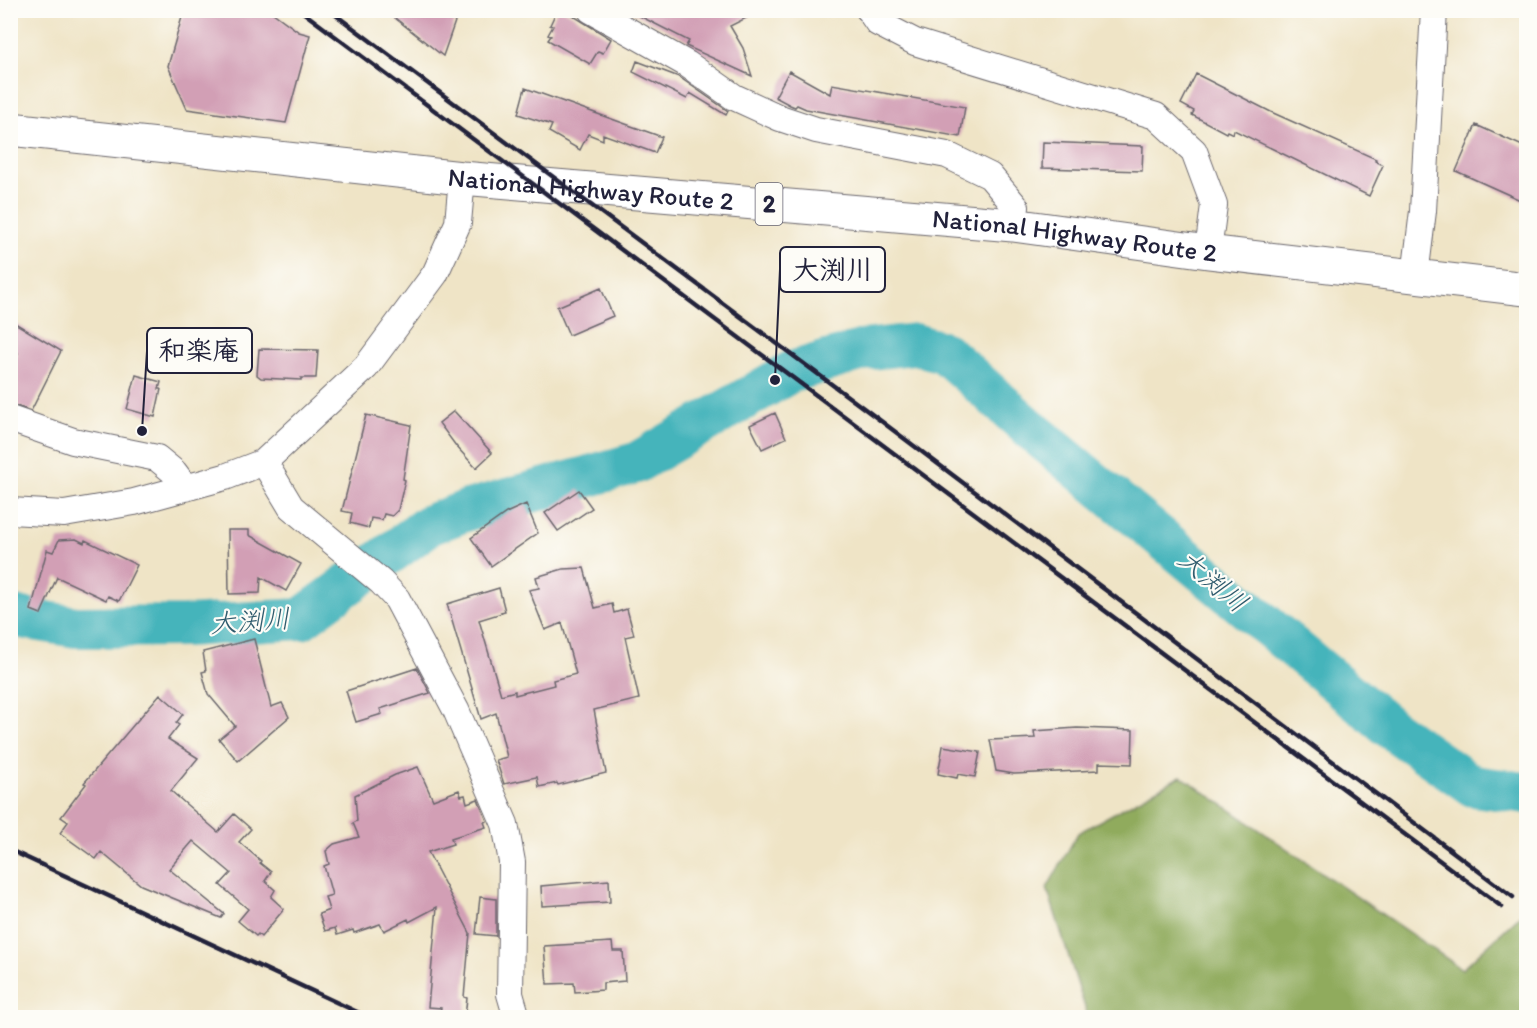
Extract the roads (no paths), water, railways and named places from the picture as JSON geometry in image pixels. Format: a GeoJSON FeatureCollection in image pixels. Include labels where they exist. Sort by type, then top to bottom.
{"type":"FeatureCollection","features":[{"type":"Feature","properties":{"kind":"highway","name":"National Highway Route 2"},"geometry":{"type":"LineString","coordinates":[[10,129],[462,178],[1013,225],[1208,252],[1527,289]]}},
{"type":"Feature","properties":{"kind":"street"},"geometry":{"type":"LineString","coordinates":[[591,10],[687,64],[734,97],[780,118],[816,130],[947,155],[990,176],[1016,207],[1013,225]]}},
{"type":"Feature","properties":{"kind":"street"},"geometry":{"type":"LineString","coordinates":[[869,10],[878,23],[915,42],[1156,116],[1194,151],[1214,205],[1208,252]]}},
{"type":"Feature","properties":{"kind":"street"},"geometry":{"type":"LineString","coordinates":[[1415,276],[1423,211],[1434,10]]}},
{"type":"Feature","properties":{"kind":"street"},"geometry":{"type":"LineString","coordinates":[[10,511],[64,514],[134,502],[225,477],[264,462],[366,367],[435,274],[458,223],[462,178]]}},
{"type":"Feature","properties":{"kind":"street"},"geometry":{"type":"LineString","coordinates":[[10,419],[73,441],[157,458],[174,472],[186,488]]}},
{"type":"Feature","properties":{"kind":"street"},"geometry":{"type":"LineString","coordinates":[[264,462],[291,507],[357,561],[397,599],[456,710],[505,824],[512,862],[510,994],[517,1017]]}},
{"type":"Feature","properties":{"kind":"waterway","name":"大渕川"},"geometry":{"type":"LineString","coordinates":[[10,616],[76,627],[185,626],[301,619],[429,525],[468,510],[636,463],[791,372],[863,350],[915,344],[945,353],[1035,433],[1393,730],[1473,786],[1526,793]]}},
{"type":"Feature","properties":{"kind":"railway"},"geometry":{"type":"LineString","coordinates":[[300,10],[1502,907]]}},
{"type":"Feature","properties":{"kind":"railway"},"geometry":{"type":"LineString","coordinates":[[329,10],[881,421],[1513,897]]}},
{"type":"Feature","properties":{"kind":"railway"},"geometry":{"type":"LineString","coordinates":[[10,850],[370,1018]]}},
{"type":"Feature","properties":{"kind":"place","name":"大渕川"},"geometry":{"type":"Point","coordinates":[775,380]}},
{"type":"Feature","properties":{"kind":"place","name":"和楽庵"},"geometry":{"type":"Point","coordinates":[142,431]}}]}
